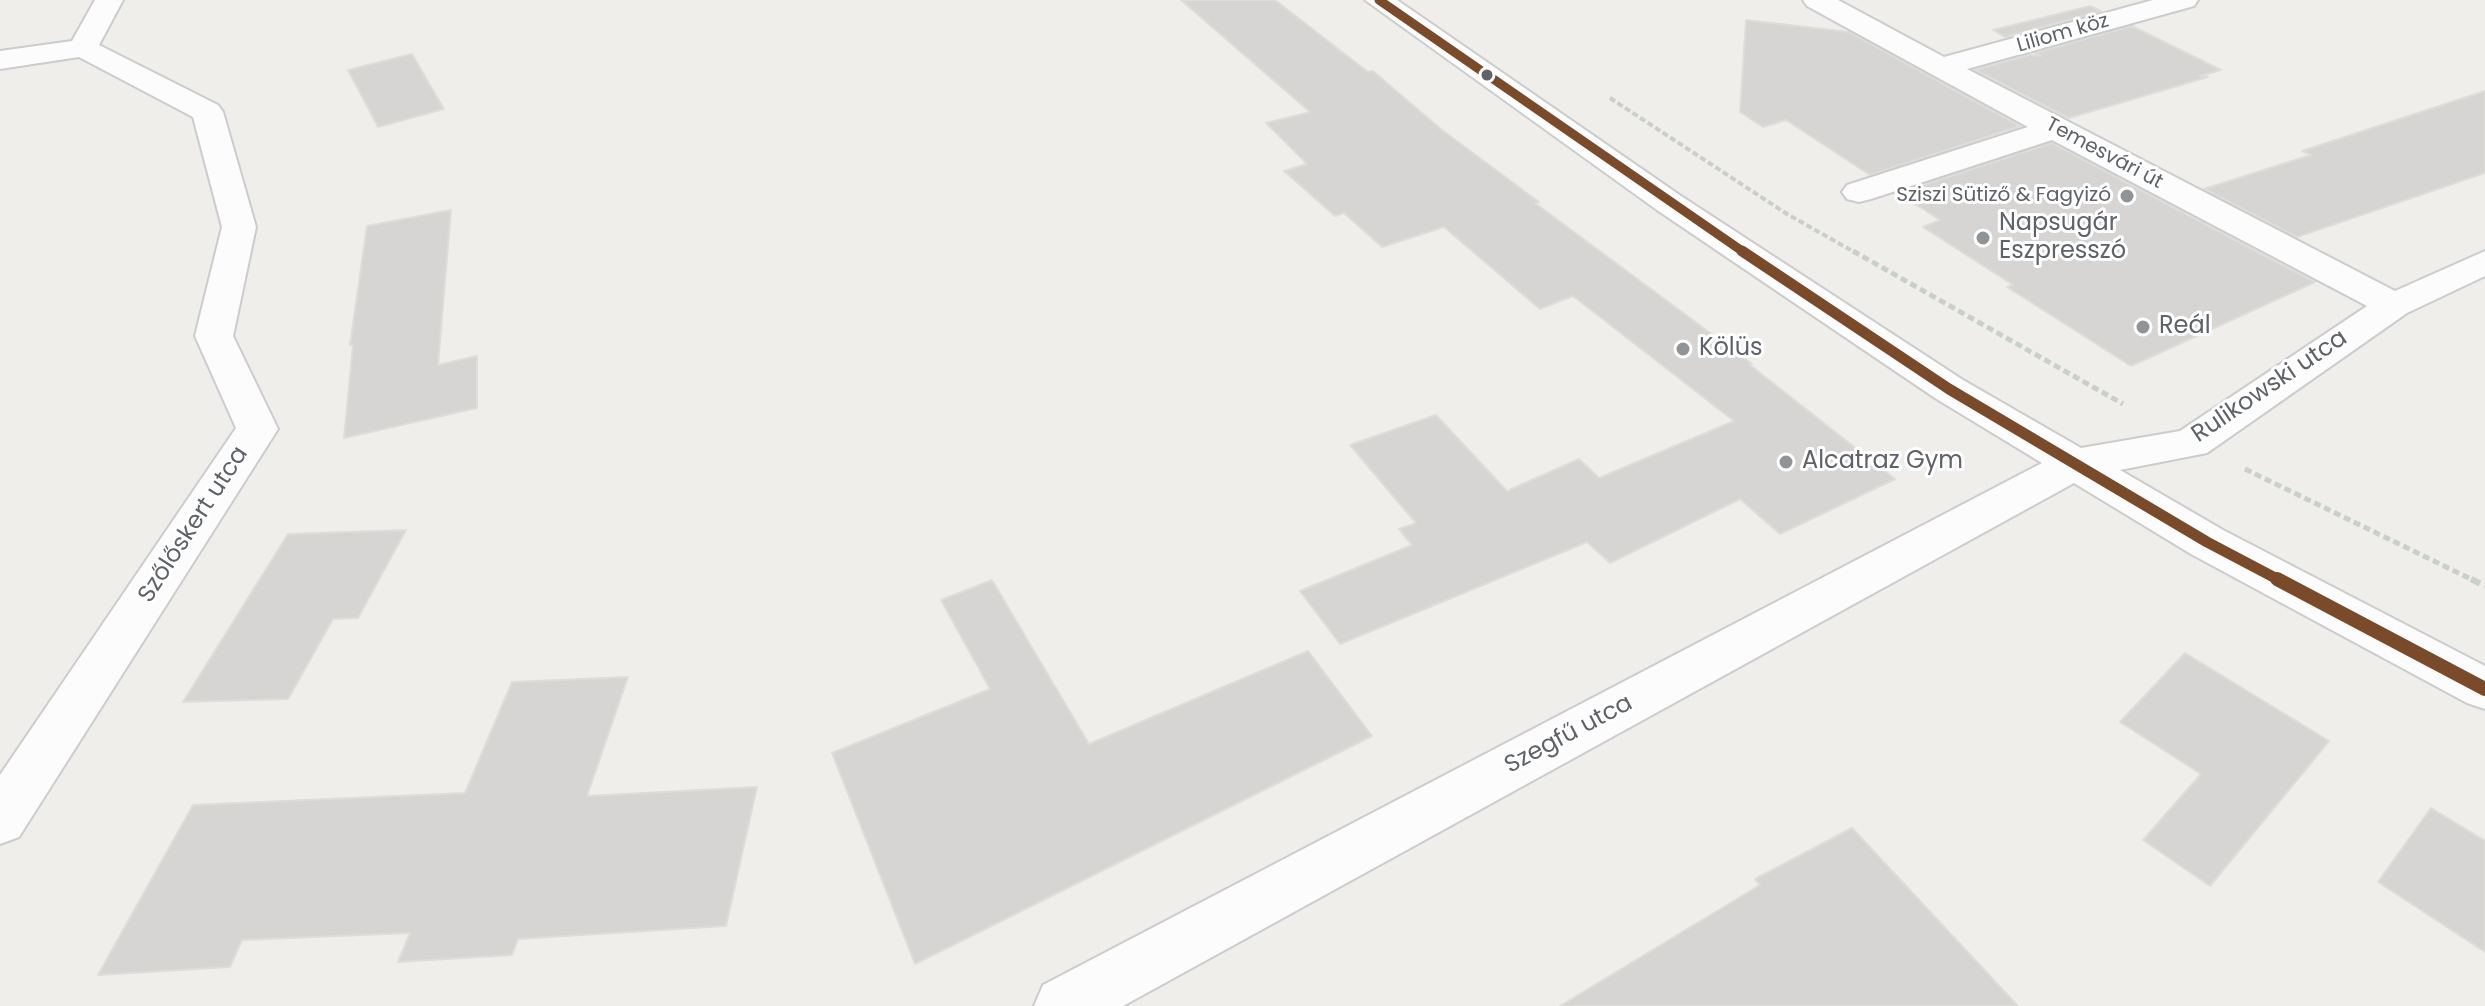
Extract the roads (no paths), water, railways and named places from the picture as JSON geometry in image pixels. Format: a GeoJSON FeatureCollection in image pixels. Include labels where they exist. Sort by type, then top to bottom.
{"type":"FeatureCollection","features":[{"type":"Feature","properties":{"kind":"street"},"geometry":{"type":"LineString","coordinates":[[0,60],[83,48],[109,0]]}},
{"type":"Feature","properties":{"kind":"street"},"geometry":{"type":"LineString","coordinates":[[1379,0],[1669,203],[1949,389],[2207,542],[2485,689]]}},
{"type":"Feature","properties":{"kind":"street","name":"Temesvári út"},"geometry":{"type":"LineString","coordinates":[[1817,0],[2055,129],[2394,305]]}},
{"type":"Feature","properties":{"kind":"street","name":"Liliom köz"},"geometry":{"type":"LineString","coordinates":[[1942,67],[2184,0]]}},
{"type":"Feature","properties":{"kind":"street","name":"Szőlőskert utca"},"geometry":{"type":"LineString","coordinates":[[0,820],[257,429],[214,336],[239,227],[207,112],[83,48]]}},
{"type":"Feature","properties":{"kind":"street"},"geometry":{"type":"LineString","coordinates":[[1859,192],[2055,129]]}},
{"type":"Feature","properties":{"kind":"street","name":"Rulikowski utca"},"geometry":{"type":"LineString","coordinates":[[2075,464],[2192,443],[2394,305],[2474,276]]}},
{"type":"Feature","properties":{"kind":"street","name":"Szegfű utca"},"geometry":{"type":"LineString","coordinates":[[1064,1006],[2075,464]]}},
{"type":"Feature","properties":{"kind":"place","name":"Sziszi Sütiző & Fagyizó"},"geometry":{"type":"Point","coordinates":[2127,196]}},
{"type":"Feature","properties":{"kind":"place","name":"Napsugár Eszpresszó"},"geometry":{"type":"Point","coordinates":[1983,238]}},
{"type":"Feature","properties":{"kind":"place","name":"Reál"},"geometry":{"type":"Point","coordinates":[2143,327]}},
{"type":"Feature","properties":{"kind":"place","name":"Kölüs"},"geometry":{"type":"Point","coordinates":[1683,349]}},
{"type":"Feature","properties":{"kind":"place","name":"Alcatraz Gym"},"geometry":{"type":"Point","coordinates":[1786,462]}}]}
